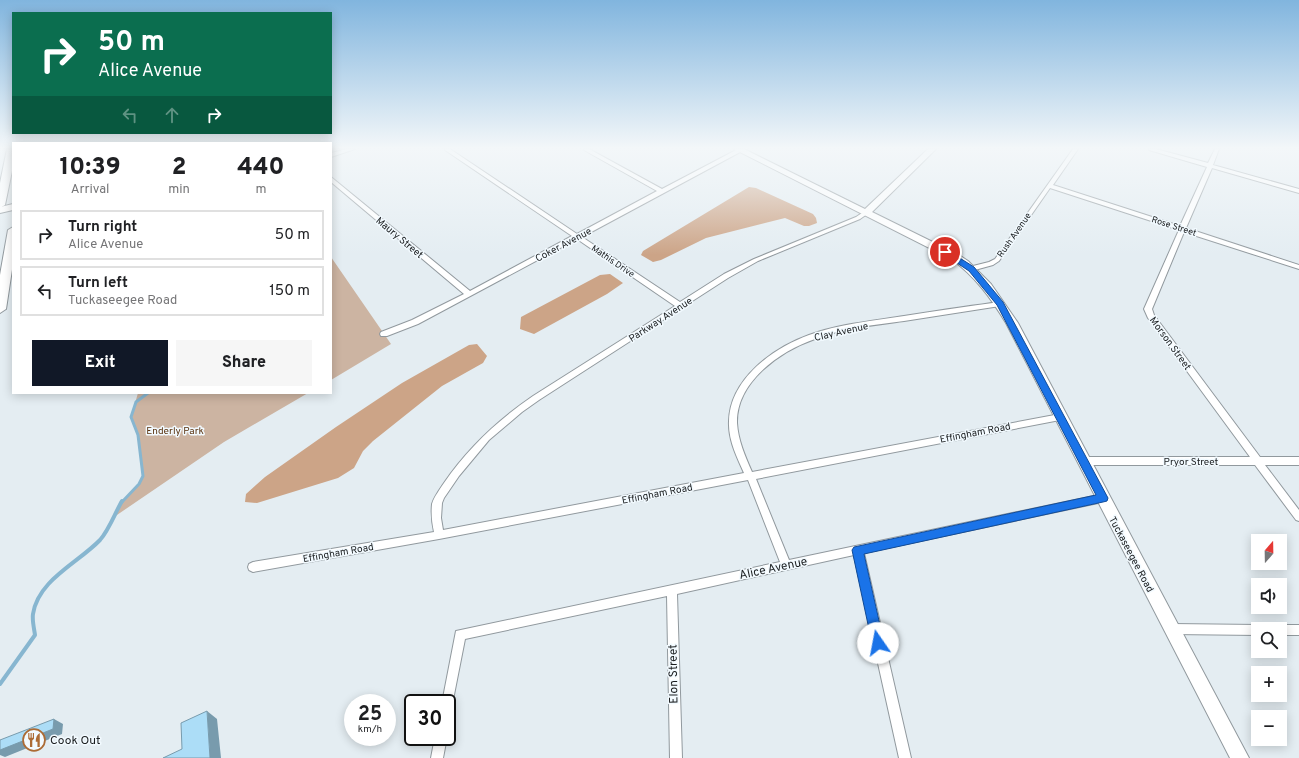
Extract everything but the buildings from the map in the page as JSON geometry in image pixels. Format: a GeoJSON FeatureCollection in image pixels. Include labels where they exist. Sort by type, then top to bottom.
{"type":"FeatureCollection","features":[{"type":"Feature","properties":{"kind":"main road"},"geometry":{"type":"LineString","coordinates":[[0,205],[4,184]]}},
{"type":"Feature","properties":{"kind":"main road","name":"Tuckaseegee Road"},"geometry":{"type":"LineString","coordinates":[[811,184],[923,240],[971,269],[1000,304],[1240,758]]}},
{"type":"Feature","properties":{"kind":"main road","name":"Parkway Avenue"},"geometry":{"type":"LineString","coordinates":[[867,212],[895,184]]}},
{"type":"Feature","properties":{"kind":"main road"},"geometry":{"type":"LineString","coordinates":[[0,210],[12,207]]}},
{"type":"Feature","properties":{"kind":"main road"},"geometry":{"type":"LineString","coordinates":[[0,309],[11,249]]}},
{"type":"Feature","properties":{"kind":"street","name":"Maury Street"},"geometry":{"type":"LineString","coordinates":[[337,184],[469,294]]}},
{"type":"Feature","properties":{"kind":"street","name":"Mathis Drive"},"geometry":{"type":"LineString","coordinates":[[499,184],[680,306]]}},
{"type":"Feature","properties":{"kind":"street"},"geometry":{"type":"LineString","coordinates":[[649,184],[661,191]]}},
{"type":"Feature","properties":{"kind":"street","name":"Coker Avenue"},"geometry":{"type":"LineString","coordinates":[[384,334],[415,322],[673,184]]}},
{"type":"Feature","properties":{"kind":"street","name":"Morson Street"},"geometry":{"type":"LineString","coordinates":[[1202,184],[1148,309],[1151,316],[1299,517]]}},
{"type":"Feature","properties":{"kind":"street"},"geometry":{"type":"LineString","coordinates":[[1276,184],[1299,191]]}},
{"type":"Feature","properties":{"kind":"street","name":"Rose Street"},"geometry":{"type":"LineString","coordinates":[[1049,186],[1299,267]]}},
{"type":"Feature","properties":{"kind":"street","name":"Rush Avenue"},"geometry":{"type":"LineString","coordinates":[[971,269],[991,264],[997,260],[1049,186]]}},
{"type":"Feature","properties":{"kind":"street","name":"Parkway Avenue"},"geometry":{"type":"LineString","coordinates":[[439,534],[436,518],[437,503],[441,495],[456,473],[486,438],[519,410],[741,268],[858,218],[867,212]]}},
{"type":"Feature","properties":{"kind":"street","name":"Clay Avenue"},"geometry":{"type":"LineString","coordinates":[[786,565],[734,435],[734,410],[741,392],[751,379],[778,354],[799,342],[823,333],[857,326],[1000,304]]}},
{"type":"Feature","properties":{"kind":"street","name":"Effingham Road"},"geometry":{"type":"LineString","coordinates":[[253,567],[439,534],[1060,417]]}},
{"type":"Feature","properties":{"kind":"street","name":"Pryor Street"},"geometry":{"type":"LineString","coordinates":[[1084,461],[1299,461]]}},
{"type":"Feature","properties":{"kind":"street","name":"Alice Avenue"},"geometry":{"type":"LineString","coordinates":[[449,694],[460,635],[1103,498]]}},
{"type":"Feature","properties":{"kind":"street"},"geometry":{"type":"LineString","coordinates":[[858,550],[905,758]]}},
{"type":"Feature","properties":{"kind":"street","name":"Elon Street"},"geometry":{"type":"LineString","coordinates":[[672,590],[676,758]]}},
{"type":"Feature","properties":{"kind":"street"},"geometry":{"type":"LineString","coordinates":[[1172,629],[1251,630]]}},
{"type":"Feature","properties":{"kind":"street"},"geometry":{"type":"LineString","coordinates":[[1287,630],[1299,630]]}},
{"type":"Feature","properties":{"kind":"street"},"geometry":{"type":"LineString","coordinates":[[437,758],[439,746]]}},
{"type":"Feature","properties":{"kind":"green space"},"geometry":{"type":"Polygon","coordinates":[[[332,258],[391,344],[332,379],[332,258]]]}},
{"type":"Feature","properties":{"kind":"green space","name":"Enderly Park"},"geometry":{"type":"Polygon","coordinates":[[[138,394],[306,394],[224,442],[114,517],[122,501],[139,484],[143,476],[138,435],[131,417],[138,394]]]}},
{"type":"Feature","properties":{"kind":"shaded area"},"geometry":{"type":"Polygon","coordinates":[[[749,187],[756,188],[813,214],[817,223],[804,226],[785,218],[706,238],[661,260],[653,262],[641,255],[643,251],[749,187]]]}},
{"type":"Feature","properties":{"kind":"shaded area"},"geometry":{"type":"Polygon","coordinates":[[[610,274],[623,283],[607,294],[534,334],[520,329],[521,317],[600,275],[610,274]]]}},
{"type":"Feature","properties":{"kind":"shaded area"},"geometry":{"type":"Polygon","coordinates":[[[477,344],[487,356],[483,363],[442,386],[373,441],[363,451],[354,468],[338,478],[257,503],[245,502],[246,494],[265,477],[336,427],[402,383],[469,345],[477,344]]]}},
{"type":"Feature","properties":{"kind":"waterway"},"geometry":{"type":"LineString","coordinates":[[122,502],[139,484],[143,476],[138,435],[131,417],[136,402],[147,394]]}},
{"type":"Feature","properties":{"kind":"waterway"},"geometry":{"type":"LineString","coordinates":[[0,684],[35,635],[33,614],[36,602],[42,591],[60,573],[100,540],[122,501]]}},
{"type":"Feature","properties":{"kind":"place","name":"Cook Out"},"geometry":{"type":"Point","coordinates":[34,740]}},
{"type":"Feature","properties":{"kind":"route"},"geometry":{"type":"LineString","coordinates":[[878,643],[858,550],[1103,498],[1012,323],[1000,304],[986,284],[971,269],[955,257],[945,252]]}}]}
